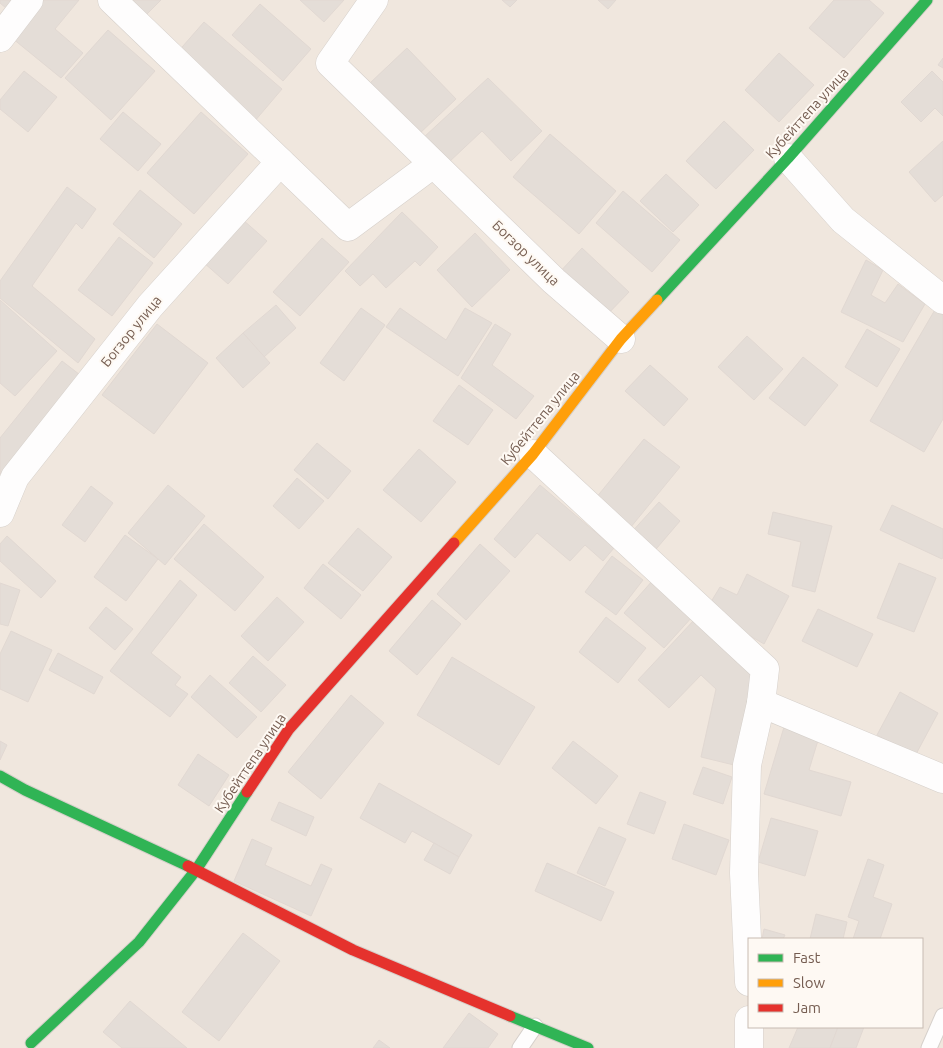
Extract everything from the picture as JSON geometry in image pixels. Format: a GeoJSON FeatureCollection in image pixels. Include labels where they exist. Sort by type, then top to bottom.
{"type":"FeatureCollection","features":[{"type":"Feature","properties":{"kind":"street"},"geometry":{"type":"LineString","coordinates":[[0,38],[30,0]]}},
{"type":"Feature","properties":{"kind":"street"},"geometry":{"type":"LineString","coordinates":[[112,0],[348,227],[433,164]]}},
{"type":"Feature","properties":{"kind":"street","name":"Богзор улица"},"geometry":{"type":"LineString","coordinates":[[374,0],[330,63],[554,281],[621,339]]}},
{"type":"Feature","properties":{"kind":"street","name":"Кубейттепа улица"},"geometry":{"type":"LineString","coordinates":[[32,1046],[139,942],[196,870],[289,729],[533,454],[621,339],[788,158],[927,0]]}},
{"type":"Feature","properties":{"kind":"street"},"geometry":{"type":"LineString","coordinates":[[788,158],[843,220],[943,300]]}},
{"type":"Feature","properties":{"kind":"street","name":"Богзор улица"},"geometry":{"type":"LineString","coordinates":[[0,513],[14,477],[150,306],[280,162]]}},
{"type":"Feature","properties":{"kind":"street"},"geometry":{"type":"LineString","coordinates":[[533,454],[765,670],[761,703],[747,765],[744,873],[748,960]]}},
{"type":"Feature","properties":{"kind":"street"},"geometry":{"type":"LineString","coordinates":[[761,703],[943,779]]}},
{"type":"Feature","properties":{"kind":"street"},"geometry":{"type":"LineString","coordinates":[[0,776],[24,790],[196,870],[353,950],[588,1048]]}},
{"type":"Feature","properties":{"kind":"street"},"geometry":{"type":"LineString","coordinates":[[749,1028],[749,1048]]}},
{"type":"Feature","properties":{"kind":"lane"},"geometry":{"type":"LineString","coordinates":[[929,1048],[943,1016]]}},
{"type":"Feature","properties":{"kind":"lane"},"geometry":{"type":"LineString","coordinates":[[520,1048],[535,1026]]}},
{"type":"Feature","properties":{"kind":"shaded area"},"geometry":{"type":"Polygon","coordinates":[[[0,0],[943,0],[943,1048],[0,1048],[0,0]]]}},
{"type":"Feature","properties":{"kind":"building"},"geometry":{"type":"Polygon","coordinates":[[[0,0],[12,0],[6,8],[0,3],[0,0]]]}},
{"type":"Feature","properties":{"kind":"building"},"geometry":{"type":"Polygon","coordinates":[[[43,0],[79,0],[55,29],[83,53],[61,78],[12,38],[43,0]]]}},
{"type":"Feature","properties":{"kind":"building"},"geometry":{"type":"Polygon","coordinates":[[[119,0],[161,0],[140,21],[119,0]]]}},
{"type":"Feature","properties":{"kind":"building"},"geometry":{"type":"Polygon","coordinates":[[[300,0],[344,0],[324,22],[300,0]]]}},
{"type":"Feature","properties":{"kind":"building"},"geometry":{"type":"Polygon","coordinates":[[[502,0],[517,0],[510,7],[502,0]]]}},
{"type":"Feature","properties":{"kind":"building"},"geometry":{"type":"Polygon","coordinates":[[[598,0],[616,0],[608,9],[598,0]]]}},
{"type":"Feature","properties":{"kind":"building"},"geometry":{"type":"Polygon","coordinates":[[[834,0],[869,0],[884,13],[844,58],[809,28],[834,0]]]}},
{"type":"Feature","properties":{"kind":"building"},"geometry":{"type":"Polygon","coordinates":[[[260,4],[311,49],[283,81],[232,35],[260,4]]]}},
{"type":"Feature","properties":{"kind":"building"},"geometry":{"type":"Polygon","coordinates":[[[204,22],[282,89],[254,122],[176,54],[204,22]]]}},
{"type":"Feature","properties":{"kind":"building"},"geometry":{"type":"Polygon","coordinates":[[[108,30],[155,71],[111,120],[65,78],[108,30]]]}},
{"type":"Feature","properties":{"kind":"building"},"geometry":{"type":"Polygon","coordinates":[[[407,48],[456,99],[419,134],[370,83],[407,48]]]}},
{"type":"Feature","properties":{"kind":"building"},"geometry":{"type":"Polygon","coordinates":[[[779,53],[814,85],[779,122],[745,90],[779,53]]]}},
{"type":"Feature","properties":{"kind":"building"},"geometry":{"type":"Polygon","coordinates":[[[943,58],[943,68],[938,65],[943,58]]]}},
{"type":"Feature","properties":{"kind":"building"},"geometry":{"type":"Polygon","coordinates":[[[24,71],[57,97],[28,132],[0,109],[0,100],[24,71]]]}},
{"type":"Feature","properties":{"kind":"building"},"geometry":{"type":"Polygon","coordinates":[[[932,71],[943,82],[943,116],[935,108],[921,122],[901,102],[932,71]]]}},
{"type":"Feature","properties":{"kind":"building"},"geometry":{"type":"Polygon","coordinates":[[[488,78],[542,131],[511,161],[482,131],[448,163],[424,137],[488,78]]]}},
{"type":"Feature","properties":{"kind":"building"},"geometry":{"type":"Polygon","coordinates":[[[123,112],[161,144],[138,171],[100,139],[123,112]]]}},
{"type":"Feature","properties":{"kind":"building"},"geometry":{"type":"Polygon","coordinates":[[[201,112],[248,154],[194,214],[147,173],[201,112]]]}},
{"type":"Feature","properties":{"kind":"building"},"geometry":{"type":"Polygon","coordinates":[[[724,121],[754,150],[716,189],[686,161],[724,121]]]}},
{"type":"Feature","properties":{"kind":"building"},"geometry":{"type":"Polygon","coordinates":[[[550,134],[616,191],[579,234],[513,177],[550,134]]]}},
{"type":"Feature","properties":{"kind":"building"},"geometry":{"type":"Polygon","coordinates":[[[943,141],[943,195],[935,202],[909,172],[943,141]]]}},
{"type":"Feature","properties":{"kind":"building"},"geometry":{"type":"Polygon","coordinates":[[[666,174],[699,205],[673,232],[640,201],[666,174]]]}},
{"type":"Feature","properties":{"kind":"building"},"geometry":{"type":"Polygon","coordinates":[[[67,187],[96,209],[82,229],[76,223],[32,286],[95,339],[78,363],[0,298],[0,281],[67,187]]]}},
{"type":"Feature","properties":{"kind":"building"},"geometry":{"type":"Polygon","coordinates":[[[140,190],[182,224],[154,258],[113,224],[140,190]]]}},
{"type":"Feature","properties":{"kind":"building"},"geometry":{"type":"Polygon","coordinates":[[[623,191],[680,240],[652,272],[596,223],[623,191]]]}},
{"type":"Feature","properties":{"kind":"building"},"geometry":{"type":"Polygon","coordinates":[[[402,212],[438,247],[420,266],[415,261],[386,288],[373,274],[360,286],[345,271],[402,212]]]}},
{"type":"Feature","properties":{"kind":"building"},"geometry":{"type":"Polygon","coordinates":[[[242,219],[267,241],[228,284],[203,262],[242,219]]]}},
{"type":"Feature","properties":{"kind":"building"},"geometry":{"type":"Polygon","coordinates":[[[475,233],[510,270],[472,307],[437,270],[475,233]]]}},
{"type":"Feature","properties":{"kind":"building"},"geometry":{"type":"Polygon","coordinates":[[[119,237],[153,263],[112,316],[78,290],[119,237]]]}},
{"type":"Feature","properties":{"kind":"building"},"geometry":{"type":"Polygon","coordinates":[[[322,238],[349,262],[300,316],[273,292],[322,238]]]}},
{"type":"Feature","properties":{"kind":"building"},"geometry":{"type":"Polygon","coordinates":[[[582,248],[629,292],[604,318],[558,274],[582,248]]]}},
{"type":"Feature","properties":{"kind":"building"},"geometry":{"type":"Polygon","coordinates":[[[866,260],[883,270],[871,295],[885,303],[898,284],[925,304],[903,342],[841,312],[866,260]]]}},
{"type":"Feature","properties":{"kind":"building"},"geometry":{"type":"Polygon","coordinates":[[[0,300],[57,351],[15,396],[0,383],[0,300]]]}},
{"type":"Feature","properties":{"kind":"building"},"geometry":{"type":"Polygon","coordinates":[[[276,305],[296,328],[264,357],[243,333],[276,305]]]}},
{"type":"Feature","properties":{"kind":"building"},"geometry":{"type":"Polygon","coordinates":[[[361,308],[385,325],[344,381],[320,363],[361,308]]]}},
{"type":"Feature","properties":{"kind":"building"},"geometry":{"type":"Polygon","coordinates":[[[400,308],[446,340],[465,308],[492,323],[458,376],[386,327],[400,308]]]}},
{"type":"Feature","properties":{"kind":"building"},"geometry":{"type":"Polygon","coordinates":[[[936,308],[943,313],[943,419],[924,452],[870,421],[936,308]]]}},
{"type":"Feature","properties":{"kind":"building"},"geometry":{"type":"Polygon","coordinates":[[[157,324],[208,363],[154,434],[102,395],[157,324]]]}},
{"type":"Feature","properties":{"kind":"building"},"geometry":{"type":"Polygon","coordinates":[[[495,324],[511,334],[492,365],[534,396],[516,419],[461,378],[495,324]]]}},
{"type":"Feature","properties":{"kind":"building"},"geometry":{"type":"Polygon","coordinates":[[[867,329],[900,349],[877,387],[845,367],[867,329]]]}},
{"type":"Feature","properties":{"kind":"building"},"geometry":{"type":"Polygon","coordinates":[[[243,333],[270,363],[243,388],[216,358],[243,333]]]}},
{"type":"Feature","properties":{"kind":"building"},"geometry":{"type":"Polygon","coordinates":[[[747,336],[783,369],[754,400],[718,367],[747,336]]]}},
{"type":"Feature","properties":{"kind":"building"},"geometry":{"type":"Polygon","coordinates":[[[803,357],[838,385],[805,426],[769,398],[803,357]]]}},
{"type":"Feature","properties":{"kind":"building"},"geometry":{"type":"Polygon","coordinates":[[[62,361],[84,378],[4,476],[0,473],[0,438],[62,361]]]}},
{"type":"Feature","properties":{"kind":"building"},"geometry":{"type":"Polygon","coordinates":[[[650,365],[688,399],[664,426],[625,391],[650,365]]]}},
{"type":"Feature","properties":{"kind":"building"},"geometry":{"type":"Polygon","coordinates":[[[459,385],[493,410],[468,445],[433,421],[459,385]]]}},
{"type":"Feature","properties":{"kind":"building"},"geometry":{"type":"Polygon","coordinates":[[[644,439],[680,467],[626,533],[591,504],[644,439]]]}},
{"type":"Feature","properties":{"kind":"building"},"geometry":{"type":"Polygon","coordinates":[[[317,443],[351,471],[328,499],[294,470],[317,443]]]}},
{"type":"Feature","properties":{"kind":"building"},"geometry":{"type":"Polygon","coordinates":[[[419,449],[456,482],[421,522],[383,490],[419,449]]]}},
{"type":"Feature","properties":{"kind":"building"},"geometry":{"type":"Polygon","coordinates":[[[297,478],[324,501],[299,529],[273,506],[297,478]]]}},
{"type":"Feature","properties":{"kind":"building"},"geometry":{"type":"Polygon","coordinates":[[[168,485],[205,516],[165,565],[128,533],[168,485]]]}},
{"type":"Feature","properties":{"kind":"building"},"geometry":{"type":"Polygon","coordinates":[[[540,485],[614,548],[603,561],[585,545],[570,561],[537,533],[515,558],[494,539],[540,485]]]}},
{"type":"Feature","properties":{"kind":"building"},"geometry":{"type":"Polygon","coordinates":[[[91,486],[113,503],[85,542],[62,525],[91,486]]]}},
{"type":"Feature","properties":{"kind":"building"},"geometry":{"type":"Polygon","coordinates":[[[659,502],[680,521],[651,555],[629,535],[659,502]]]}},
{"type":"Feature","properties":{"kind":"building"},"geometry":{"type":"Polygon","coordinates":[[[892,505],[943,529],[942,559],[880,530],[892,505]]]}},
{"type":"Feature","properties":{"kind":"building"},"geometry":{"type":"Polygon","coordinates":[[[773,512],[832,526],[815,592],[792,586],[801,542],[768,534],[773,512]]]}},
{"type":"Feature","properties":{"kind":"building"},"geometry":{"type":"Polygon","coordinates":[[[204,524],[264,577],[235,611],[174,559],[204,524]]]}},
{"type":"Feature","properties":{"kind":"building"},"geometry":{"type":"Polygon","coordinates":[[[358,528],[392,557],[363,591],[328,563],[358,528]]]}},
{"type":"Feature","properties":{"kind":"building"},"geometry":{"type":"Polygon","coordinates":[[[125,535],[158,559],[126,601],[94,577],[125,535]]]}},
{"type":"Feature","properties":{"kind":"building"},"geometry":{"type":"Polygon","coordinates":[[[7,536],[56,581],[41,598],[0,561],[0,544],[7,536]]]}},
{"type":"Feature","properties":{"kind":"building"},"geometry":{"type":"Polygon","coordinates":[[[480,544],[510,571],[466,620],[437,594],[480,544]]]}},
{"type":"Feature","properties":{"kind":"building"},"geometry":{"type":"Polygon","coordinates":[[[612,556],[643,580],[616,615],[585,592],[612,556]]]}},
{"type":"Feature","properties":{"kind":"building"},"geometry":{"type":"Polygon","coordinates":[[[899,563],[936,578],[914,632],[877,618],[899,563]]]}},
{"type":"Feature","properties":{"kind":"building"},"geometry":{"type":"Polygon","coordinates":[[[323,564],[361,595],[341,619],[304,588],[323,564]]]}},
{"type":"Feature","properties":{"kind":"building"},"geometry":{"type":"Polygon","coordinates":[[[747,574],[789,596],[764,644],[706,610],[720,587],[737,595],[747,574]]]}},
{"type":"Feature","properties":{"kind":"building"},"geometry":{"type":"Polygon","coordinates":[[[180,580],[197,595],[151,653],[181,677],[175,685],[188,694],[170,717],[110,671],[180,580]]]}},
{"type":"Feature","properties":{"kind":"building"},"geometry":{"type":"Polygon","coordinates":[[[653,580],[693,616],[664,648],[624,613],[653,580]]]}},
{"type":"Feature","properties":{"kind":"building"},"geometry":{"type":"Polygon","coordinates":[[[0,583],[20,590],[8,626],[0,624],[0,583]]]}},
{"type":"Feature","properties":{"kind":"building"},"geometry":{"type":"Polygon","coordinates":[[[277,597],[304,622],[268,661],[241,636],[277,597]]]}},
{"type":"Feature","properties":{"kind":"building"},"geometry":{"type":"Polygon","coordinates":[[[432,600],[461,624],[417,675],[389,651],[432,600]]]}},
{"type":"Feature","properties":{"kind":"building"},"geometry":{"type":"Polygon","coordinates":[[[106,607],[133,629],[115,650],[89,628],[106,607]]]}},
{"type":"Feature","properties":{"kind":"building"},"geometry":{"type":"Polygon","coordinates":[[[818,609],[873,634],[857,667],[802,641],[818,609]]]}},
{"type":"Feature","properties":{"kind":"building"},"geometry":{"type":"Polygon","coordinates":[[[606,617],[646,648],[618,683],[579,652],[606,617]]]}},
{"type":"Feature","properties":{"kind":"building"},"geometry":{"type":"Polygon","coordinates":[[[695,619],[755,669],[734,765],[701,757],[716,689],[701,675],[669,708],[638,680],[695,619]]]}},
{"type":"Feature","properties":{"kind":"building"},"geometry":{"type":"Polygon","coordinates":[[[11,631],[52,650],[28,702],[0,689],[0,654],[11,631]]]}},
{"type":"Feature","properties":{"kind":"building"},"geometry":{"type":"Polygon","coordinates":[[[58,653],[103,677],[94,694],[49,670],[58,653]]]}},
{"type":"Feature","properties":{"kind":"building"},"geometry":{"type":"Polygon","coordinates":[[[253,656],[286,685],[261,712],[229,683],[253,656]]]}},
{"type":"Feature","properties":{"kind":"building"},"geometry":{"type":"Polygon","coordinates":[[[452,657],[535,707],[499,765],[417,715],[452,657]]]}},
{"type":"Feature","properties":{"kind":"building"},"geometry":{"type":"Polygon","coordinates":[[[210,675],[257,717],[237,738],[191,697],[210,675]]]}},
{"type":"Feature","properties":{"kind":"building"},"geometry":{"type":"Polygon","coordinates":[[[900,692],[938,713],[915,756],[877,735],[900,692]]]}},
{"type":"Feature","properties":{"kind":"building"},"geometry":{"type":"Polygon","coordinates":[[[351,695],[384,723],[321,799],[288,772],[351,695]]]}},
{"type":"Feature","properties":{"kind":"building"},"geometry":{"type":"Polygon","coordinates":[[[784,727],[819,737],[809,770],[851,782],[841,816],[764,794],[784,727]]]}},
{"type":"Feature","properties":{"kind":"building"},"geometry":{"type":"Polygon","coordinates":[[[0,741],[7,745],[0,760],[0,741]]]}},
{"type":"Feature","properties":{"kind":"building"},"geometry":{"type":"Polygon","coordinates":[[[573,741],[618,776],[596,804],[552,768],[573,741]]]}},
{"type":"Feature","properties":{"kind":"building"},"geometry":{"type":"Polygon","coordinates":[[[198,754],[229,775],[209,806],[178,785],[198,754]]]}},
{"type":"Feature","properties":{"kind":"building"},"geometry":{"type":"Polygon","coordinates":[[[703,767],[732,777],[723,804],[693,794],[703,767]]]}},
{"type":"Feature","properties":{"kind":"building"},"geometry":{"type":"Polygon","coordinates":[[[379,783],[472,835],[459,857],[412,831],[405,843],[360,818],[379,783]]]}},
{"type":"Feature","properties":{"kind":"building"},"geometry":{"type":"Polygon","coordinates":[[[640,792],[666,802],[654,834],[627,824],[640,792]]]}},
{"type":"Feature","properties":{"kind":"building"},"geometry":{"type":"Polygon","coordinates":[[[279,802],[314,817],[306,836],[271,820],[279,802]]]}},
{"type":"Feature","properties":{"kind":"building"},"geometry":{"type":"Polygon","coordinates":[[[771,818],[818,831],[805,876],[758,862],[771,818]]]}},
{"type":"Feature","properties":{"kind":"building"},"geometry":{"type":"Polygon","coordinates":[[[684,824],[729,840],[716,875],[672,859],[684,824]]]}},
{"type":"Feature","properties":{"kind":"building"},"geometry":{"type":"Polygon","coordinates":[[[599,827],[626,839],[605,886],[577,873],[599,827]]]}},
{"type":"Feature","properties":{"kind":"building"},"geometry":{"type":"Polygon","coordinates":[[[252,839],[272,848],[265,865],[311,886],[321,864],[332,869],[311,916],[234,881],[252,839]]]}},
{"type":"Feature","properties":{"kind":"building"},"geometry":{"type":"Polygon","coordinates":[[[434,843],[459,857],[450,874],[424,860],[434,843]]]}},
{"type":"Feature","properties":{"kind":"building"},"geometry":{"type":"Polygon","coordinates":[[[868,859],[884,865],[873,897],[892,904],[880,938],[853,938],[859,921],[848,917],[868,859]]]}},
{"type":"Feature","properties":{"kind":"building"},"geometry":{"type":"Polygon","coordinates":[[[547,863],[614,892],[601,921],[535,891],[547,863]]]}},
{"type":"Feature","properties":{"kind":"building"},"geometry":{"type":"Polygon","coordinates":[[[816,914],[847,922],[843,938],[810,938],[816,914]]]}},
{"type":"Feature","properties":{"kind":"building"},"geometry":{"type":"Polygon","coordinates":[[[764,929],[785,935],[784,938],[762,938],[764,929]]]}},
{"type":"Feature","properties":{"kind":"building"},"geometry":{"type":"Polygon","coordinates":[[[243,933],[280,961],[219,1041],[182,1012],[243,933]]]}},
{"type":"Feature","properties":{"kind":"building"},"geometry":{"type":"Polygon","coordinates":[[[130,1001],[187,1048],[122,1048],[103,1032],[130,1001]]]}},
{"type":"Feature","properties":{"kind":"building"},"geometry":{"type":"Polygon","coordinates":[[[469,1013],[498,1034],[488,1048],[443,1048],[469,1013]]]}},
{"type":"Feature","properties":{"kind":"building"},"geometry":{"type":"Polygon","coordinates":[[[798,1028],[838,1028],[830,1048],[789,1048],[798,1028]]]}},
{"type":"Feature","properties":{"kind":"building"},"geometry":{"type":"Polygon","coordinates":[[[838,1028],[864,1028],[856,1048],[830,1048],[838,1028]]]}},
{"type":"Feature","properties":{"kind":"building"},"geometry":{"type":"Polygon","coordinates":[[[379,1040],[390,1048],[373,1048],[379,1040]]]}},
{"type":"Feature","properties":{"kind":"traffic: fast"},"geometry":{"type":"LineString","coordinates":[[657,300],[788,158],[927,0]]}},
{"type":"Feature","properties":{"kind":"traffic: fast"},"geometry":{"type":"LineString","coordinates":[[0,776],[25,790],[188,866]]}},
{"type":"Feature","properties":{"kind":"traffic: fast"},"geometry":{"type":"LineString","coordinates":[[31,1043],[139,942],[196,870],[247,792]]}},
{"type":"Feature","properties":{"kind":"traffic: fast"},"geometry":{"type":"LineString","coordinates":[[510,1016],[588,1048]]}},
{"type":"Feature","properties":{"kind":"traffic: slow"},"geometry":{"type":"LineString","coordinates":[[454,543],[533,454],[621,339],[657,300]]}},
{"type":"Feature","properties":{"kind":"traffic: jam"},"geometry":{"type":"LineString","coordinates":[[247,792],[289,729],[454,543]]}},
{"type":"Feature","properties":{"kind":"traffic: jam"},"geometry":{"type":"LineString","coordinates":[[188,866],[353,950],[510,1016]]}}]}
